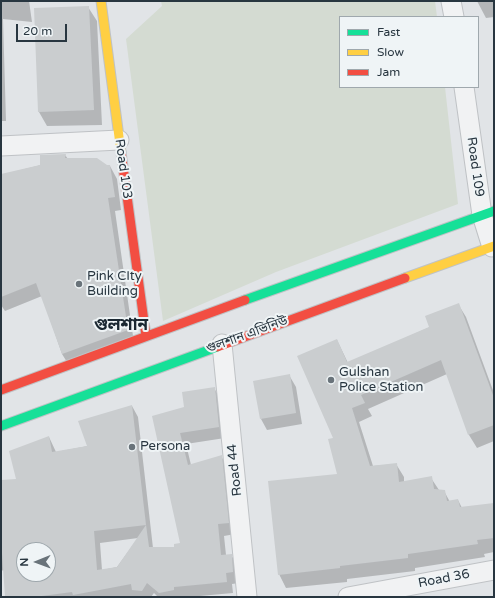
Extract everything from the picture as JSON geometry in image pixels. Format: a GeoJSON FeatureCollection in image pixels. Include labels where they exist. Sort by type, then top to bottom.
{"type":"FeatureCollection","features":[{"type":"Feature","properties":{"kind":"main road","name":"Road 103"},"geometry":{"type":"LineString","coordinates":[[101,1],[146,336]]}},
{"type":"Feature","properties":{"kind":"main road"},"geometry":{"type":"LineString","coordinates":[[1,390],[146,336],[488,213]]}},
{"type":"Feature","properties":{"kind":"main road","name":"গুলশান এভিনিউ"},"geometry":{"type":"LineString","coordinates":[[1,426],[493,246]]}},
{"type":"Feature","properties":{"kind":"street"},"geometry":{"type":"LineString","coordinates":[[451,1],[454,16]]}},
{"type":"Feature","properties":{"kind":"street","name":"Road 109"},"geometry":{"type":"LineString","coordinates":[[464,88],[493,246]]}},
{"type":"Feature","properties":{"kind":"street"},"geometry":{"type":"LineString","coordinates":[[1,146],[119,140]]}},
{"type":"Feature","properties":{"kind":"street","name":"Road 44"},"geometry":{"type":"LineString","coordinates":[[222,344],[247,597]]}},
{"type":"Feature","properties":{"kind":"street","name":"Road 36"},"geometry":{"type":"LineString","coordinates":[[348,597],[494,570]]}},
{"type":"Feature","properties":{"kind":"shaded area"},"geometry":{"type":"Polygon","coordinates":[[[161,1],[435,1],[437,16],[339,16],[339,88],[445,88],[458,204],[276,272],[163,321],[126,39],[162,6],[161,1]]]}},
{"type":"Feature","properties":{"kind":"building"},"geometry":{"type":"Polygon","coordinates":[[[89,6],[94,110],[38,112],[34,8],[89,6]]]}},
{"type":"Feature","properties":{"kind":"building"},"geometry":{"type":"Polygon","coordinates":[[[66,154],[65,158],[97,158],[107,165],[110,165],[115,197],[108,198],[128,330],[62,354],[36,283],[1,297],[1,174],[40,165],[40,155],[66,154]]]}},
{"type":"Feature","properties":{"kind":"building"},"geometry":{"type":"Polygon","coordinates":[[[459,303],[494,398],[494,425],[468,435],[441,360],[361,395],[365,403],[352,408],[370,466],[397,463],[399,482],[432,476],[434,489],[445,490],[447,501],[458,499],[460,507],[494,503],[494,538],[477,540],[478,544],[408,554],[408,558],[278,575],[268,481],[337,474],[328,439],[333,438],[297,356],[337,339],[347,362],[429,327],[425,316],[459,303]]]}},
{"type":"Feature","properties":{"kind":"building"},"geometry":{"type":"Polygon","coordinates":[[[290,374],[296,413],[260,419],[253,381],[290,374]]]}},
{"type":"Feature","properties":{"kind":"building"},"geometry":{"type":"Polygon","coordinates":[[[215,387],[219,427],[180,433],[188,465],[222,455],[229,523],[218,524],[221,555],[232,554],[233,572],[226,573],[227,582],[174,587],[174,590],[159,593],[147,583],[142,591],[132,590],[131,584],[73,595],[72,592],[34,597],[5,597],[1,538],[1,480],[16,479],[9,451],[49,436],[52,452],[87,446],[78,421],[132,405],[149,547],[174,547],[174,544],[180,543],[152,416],[184,407],[182,392],[215,387]],[[146,525],[94,531],[97,570],[117,567],[146,525]]]}},
{"type":"Feature","properties":{"kind":"traffic: fast"},"geometry":{"type":"LineString","coordinates":[[245,300],[494,211]]}},
{"type":"Feature","properties":{"kind":"traffic: fast"},"geometry":{"type":"LineString","coordinates":[[1,426],[217,347]]}},
{"type":"Feature","properties":{"kind":"traffic: slow"},"geometry":{"type":"LineString","coordinates":[[101,1],[121,152]]}},
{"type":"Feature","properties":{"kind":"traffic: slow"},"geometry":{"type":"LineString","coordinates":[[405,278],[494,246]]}},
{"type":"Feature","properties":{"kind":"traffic: jam"},"geometry":{"type":"LineString","coordinates":[[121,152],[146,336]]}},
{"type":"Feature","properties":{"kind":"traffic: jam"},"geometry":{"type":"LineString","coordinates":[[217,347],[405,278]]}},
{"type":"Feature","properties":{"kind":"traffic: jam"},"geometry":{"type":"LineString","coordinates":[[1,390],[245,300]]}},
{"type":"Feature","properties":{"kind":"place","name":"Pink CIty Building"},"geometry":{"type":"Point","coordinates":[79,284]}},
{"type":"Feature","properties":{"kind":"place","name":"Gulshan Police Station"},"geometry":{"type":"Point","coordinates":[331,380]}},
{"type":"Feature","properties":{"kind":"place","name":"Persona"},"geometry":{"type":"Point","coordinates":[132,447]}},
{"type":"Feature","properties":{"kind":"district","name":"গুলশান"},"geometry":{"type":"Point","coordinates":[121,326]}}]}
